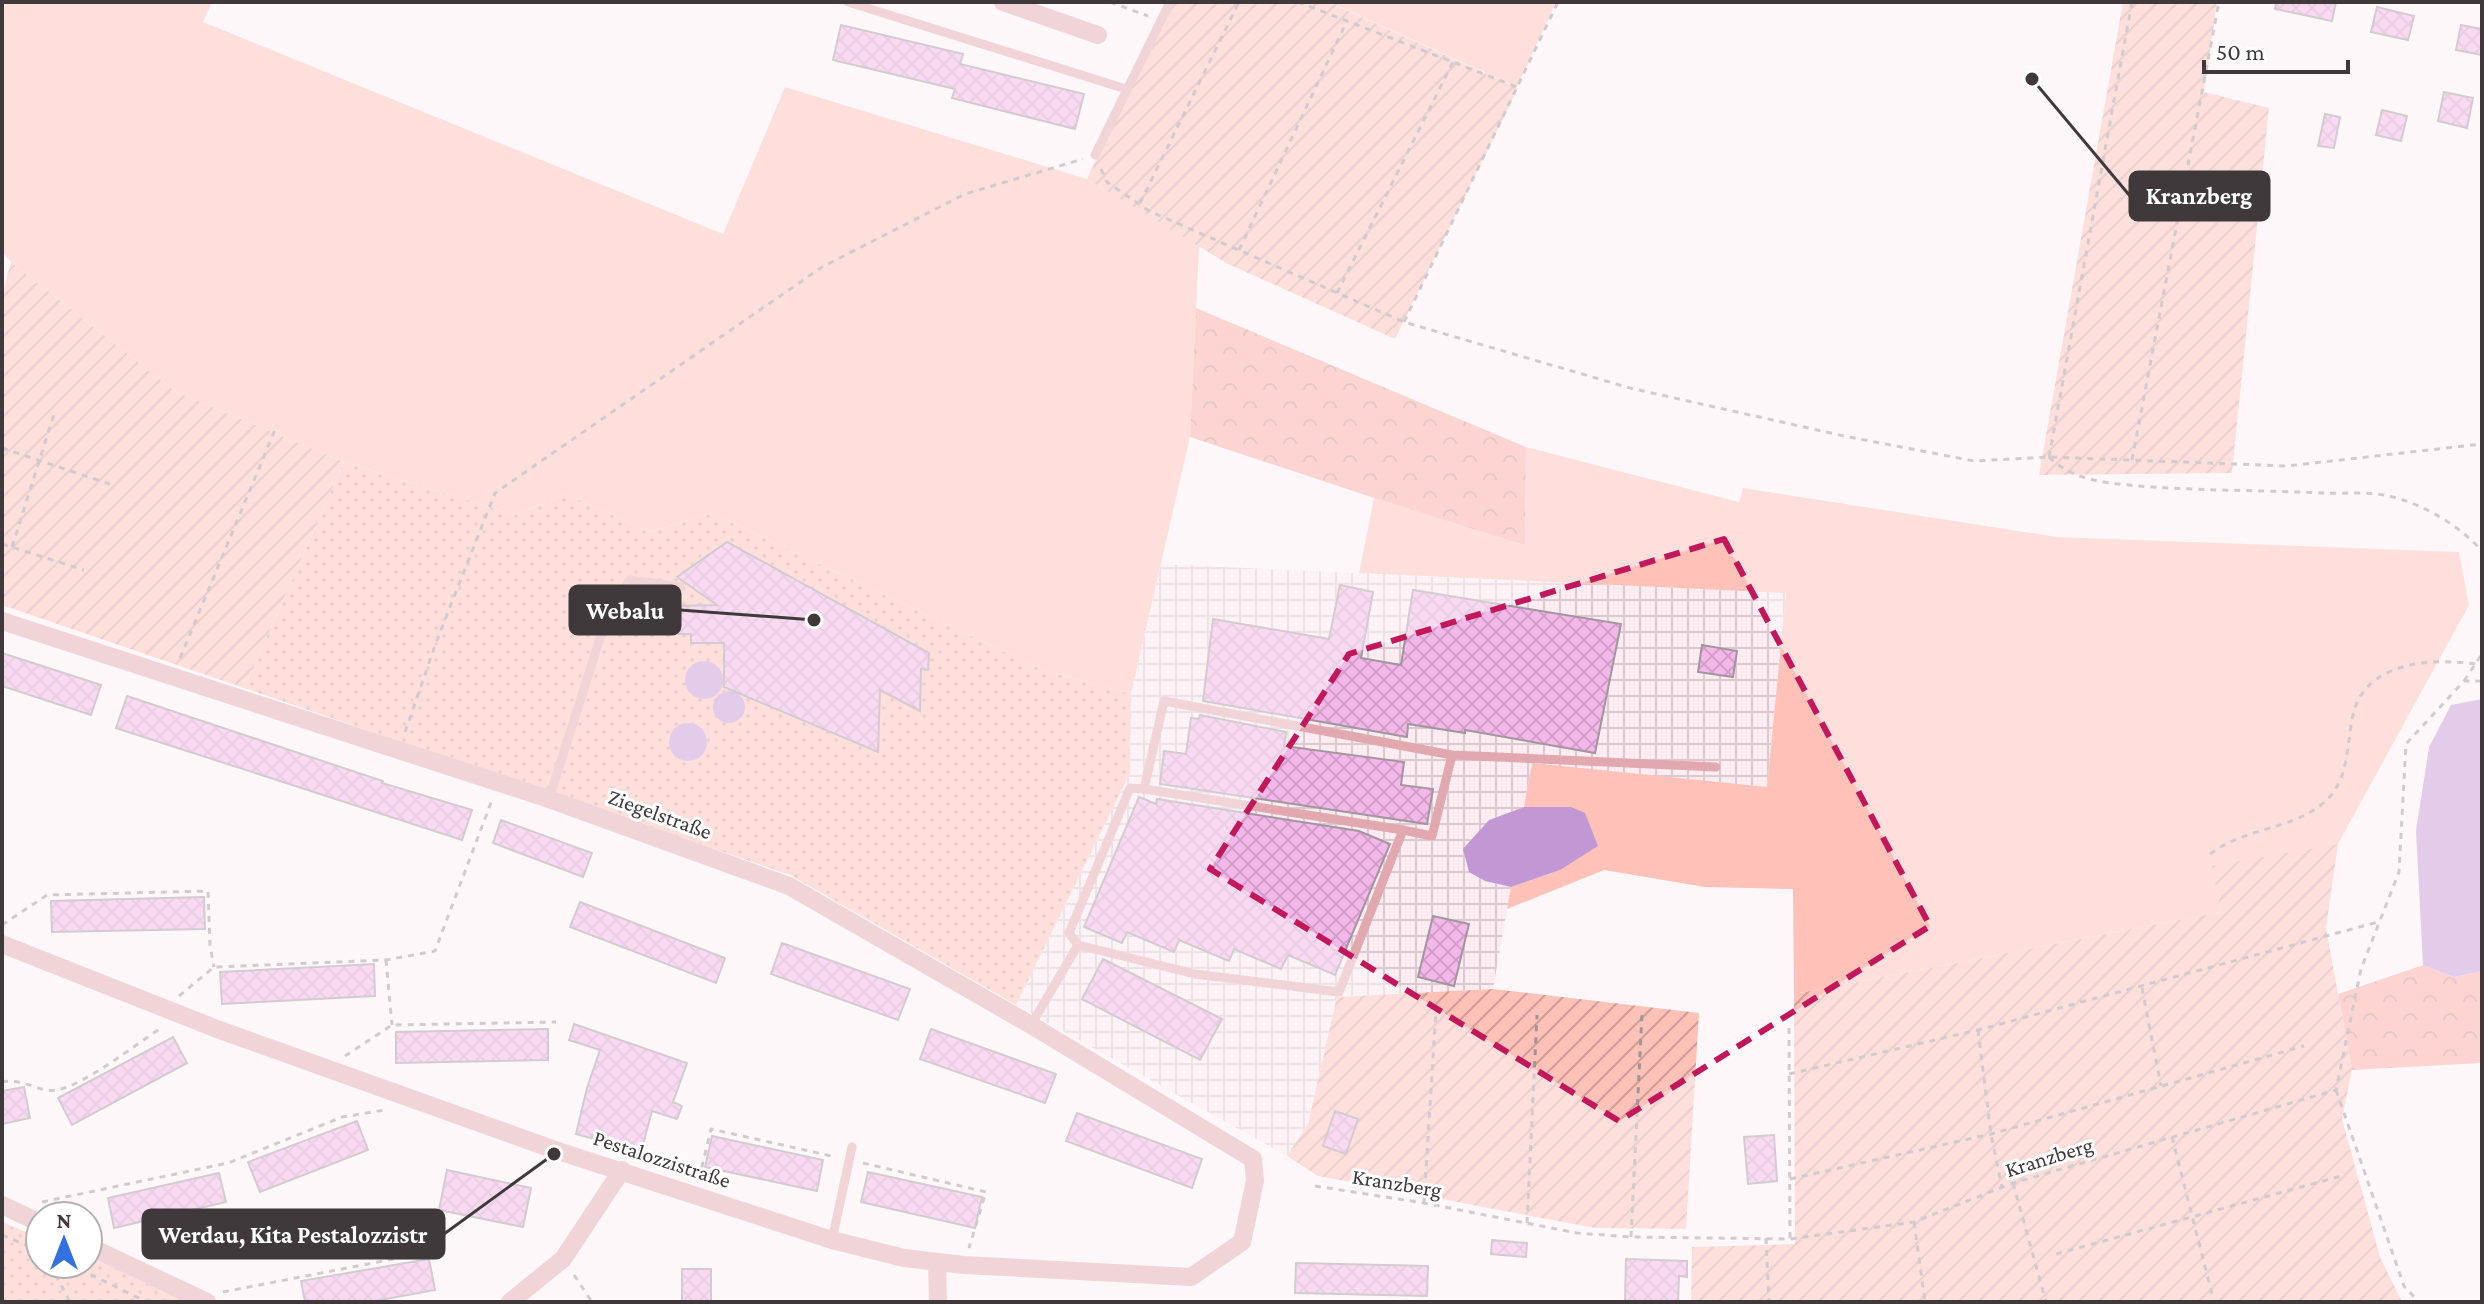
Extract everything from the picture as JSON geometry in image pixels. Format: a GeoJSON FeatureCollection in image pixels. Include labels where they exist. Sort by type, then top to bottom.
{"type":"FeatureCollection","features":[{"type":"Feature","properties":{"kind":"street"},"geometry":{"type":"LineString","coordinates":[[1003,2],[1098,35]]}},
{"type":"Feature","properties":{"kind":"street","name":"Ziegelstraße"},"geometry":{"type":"LineString","coordinates":[[2,621],[549,799],[789,886],[1031,1025],[1253,1159]]}},
{"type":"Feature","properties":{"kind":"street","name":"Pestalozzistraße"},"geometry":{"type":"LineString","coordinates":[[2,944],[172,1012],[555,1150],[832,1240],[904,1258],[1191,1277],[1242,1242],[1255,1181],[1253,1159]]}},
{"type":"Feature","properties":{"kind":"street"},"geometry":{"type":"LineString","coordinates":[[510,1302],[563,1259],[622,1170]]}},
{"type":"Feature","properties":{"kind":"street"},"geometry":{"type":"LineString","coordinates":[[2,1205],[24,1215]]}},
{"type":"Feature","properties":{"kind":"street"},"geometry":{"type":"LineString","coordinates":[[104,1254],[201,1300]]}},
{"type":"Feature","properties":{"kind":"street"},"geometry":{"type":"LineString","coordinates":[[937,1262],[938,1302]]}},
{"type":"Feature","properties":{"kind":"lane"},"geometry":{"type":"LineString","coordinates":[[848,2],[1126,89]]}},
{"type":"Feature","properties":{"kind":"lane"},"geometry":{"type":"LineString","coordinates":[[1095,155],[1170,2]]}},
{"type":"Feature","properties":{"kind":"lane"},"geometry":{"type":"LineString","coordinates":[[549,799],[608,613],[630,580],[680,587]]}},
{"type":"Feature","properties":{"kind":"lane"},"geometry":{"type":"LineString","coordinates":[[1144,789],[1164,701],[1452,755],[1716,767]]}},
{"type":"Feature","properties":{"kind":"lane"},"geometry":{"type":"LineString","coordinates":[[1403,830],[1339,992],[1195,974],[1078,945],[1069,933],[1130,788],[1403,830],[1432,836],[1452,755]]}},
{"type":"Feature","properties":{"kind":"lane"},"geometry":{"type":"LineString","coordinates":[[1031,1025],[1078,945]]}},
{"type":"Feature","properties":{"kind":"lane"},"geometry":{"type":"LineString","coordinates":[[832,1240],[852,1147]]}},
{"type":"Feature","properties":{"kind":"path"},"geometry":{"type":"LineString","coordinates":[[1110,2],[1161,21]]}},
{"type":"Feature","properties":{"kind":"path"},"geometry":{"type":"LineString","coordinates":[[1140,204],[1239,2]]}},
{"type":"Feature","properties":{"kind":"path"},"geometry":{"type":"LineString","coordinates":[[1298,2],[1517,87]]}},
{"type":"Feature","properties":{"kind":"path"},"geometry":{"type":"LineString","coordinates":[[1404,322],[1558,2]]}},
{"type":"Feature","properties":{"kind":"path"},"geometry":{"type":"LineString","coordinates":[[2049,457],[2132,2]]}},
{"type":"Feature","properties":{"kind":"path"},"geometry":{"type":"LineString","coordinates":[[2132,460],[2219,2]]}},
{"type":"Feature","properties":{"kind":"path"},"geometry":{"type":"LineString","coordinates":[[1239,250],[1346,23]]}},
{"type":"Feature","properties":{"kind":"path"},"geometry":{"type":"LineString","coordinates":[[1337,293],[1453,62]]}},
{"type":"Feature","properties":{"kind":"path"},"geometry":{"type":"LineString","coordinates":[[398,750],[495,493],[822,267],[965,194],[1095,155],[1107,182],[1149,211],[1404,322],[1630,388],[1844,436],[1974,461],[2049,457],[2287,466],[2482,444]]}},
{"type":"Feature","properties":{"kind":"path"},"geometry":{"type":"LineString","coordinates":[[12,547],[54,414]]}},
{"type":"Feature","properties":{"kind":"path"},"geometry":{"type":"LineString","coordinates":[[172,677],[277,425]]}},
{"type":"Feature","properties":{"kind":"path"},"geometry":{"type":"LineString","coordinates":[[2,448],[110,484]]}},
{"type":"Feature","properties":{"kind":"path"},"geometry":{"type":"LineString","coordinates":[[2049,457],[2058,467],[2085,479],[2113,483],[2184,490],[2387,496],[2424,507],[2472,539],[2482,551]]}},
{"type":"Feature","properties":{"kind":"path"},"geometry":{"type":"LineString","coordinates":[[2,544],[84,570]]}},
{"type":"Feature","properties":{"kind":"path"},"geometry":{"type":"LineString","coordinates":[[2419,1302],[2404,1286],[2336,1090],[2361,969],[2399,872],[2406,744],[2464,681],[2482,654]]}},
{"type":"Feature","properties":{"kind":"path"},"geometry":{"type":"LineString","coordinates":[[2210,854],[2227,841],[2293,820],[2323,804],[2343,777],[2353,715],[2362,691],[2399,667],[2444,660],[2476,664]]}},
{"type":"Feature","properties":{"kind":"path"},"geometry":{"type":"LineString","coordinates":[[2464,681],[2482,681]]}},
{"type":"Feature","properties":{"kind":"path"},"geometry":{"type":"LineString","coordinates":[[2,1082],[16,1080],[57,1090],[98,1071],[172,1012],[214,967],[386,960],[435,951],[498,783]]}},
{"type":"Feature","properties":{"kind":"path"},"geometry":{"type":"LineString","coordinates":[[2,925],[47,895],[208,891],[214,967]]}},
{"type":"Feature","properties":{"kind":"path"},"geometry":{"type":"LineString","coordinates":[[1789,1074],[1978,1030],[2379,922]]}},
{"type":"Feature","properties":{"kind":"path"},"geometry":{"type":"LineString","coordinates":[[386,960],[392,1025]]}},
{"type":"Feature","properties":{"kind":"path"},"geometry":{"type":"LineString","coordinates":[[2141,986],[2161,1086]]}},
{"type":"Feature","properties":{"kind":"path"},"geometry":{"type":"LineString","coordinates":[[1424,1203],[1436,1010]]}},
{"type":"Feature","properties":{"kind":"path"},"geometry":{"type":"LineString","coordinates":[[1631,1237],[1642,1013]]}},
{"type":"Feature","properties":{"kind":"path"},"geometry":{"type":"LineString","coordinates":[[1527,1224],[1537,1015]]}},
{"type":"Feature","properties":{"kind":"path"},"geometry":{"type":"LineString","coordinates":[[328,1068],[392,1025],[556,1022]]}},
{"type":"Feature","properties":{"kind":"path"},"geometry":{"type":"LineString","coordinates":[[1789,1028],[1790,1239]]}},
{"type":"Feature","properties":{"kind":"path"},"geometry":{"type":"LineString","coordinates":[[1978,1030],[1991,1134],[2002,1188]]}},
{"type":"Feature","properties":{"kind":"path"},"geometry":{"type":"LineString","coordinates":[[1790,1179],[1991,1134],[2304,1046]]}},
{"type":"Feature","properties":{"kind":"path","name":"Kranzberg"},"geometry":{"type":"LineString","coordinates":[[1315,1186],[1424,1203],[1577,1233],[1631,1237],[1790,1239],[1914,1222],[2013,1183],[2336,1090]]}},
{"type":"Feature","properties":{"kind":"path"},"geometry":{"type":"LineString","coordinates":[[52,1200],[228,1163],[342,1117],[385,1110]]}},
{"type":"Feature","properties":{"kind":"path"},"geometry":{"type":"LineString","coordinates":[[2172,1137],[2214,1302]]}},
{"type":"Feature","properties":{"kind":"path"},"geometry":{"type":"LineString","coordinates":[[2056,1254],[2345,1175]]}},
{"type":"Feature","properties":{"kind":"path"},"geometry":{"type":"LineString","coordinates":[[2013,1183],[2046,1302]]}},
{"type":"Feature","properties":{"kind":"path"},"geometry":{"type":"LineString","coordinates":[[1914,1222],[1925,1302]]}},
{"type":"Feature","properties":{"kind":"path"},"geometry":{"type":"LineString","coordinates":[[2,1235],[24,1244]]}},
{"type":"Feature","properties":{"kind":"path"},"geometry":{"type":"LineString","coordinates":[[1766,1238],[1769,1302]]}},
{"type":"Feature","properties":{"kind":"path"},"geometry":{"type":"LineString","coordinates":[[201,1300],[435,1251]]}},
{"type":"Feature","properties":{"kind":"path"},"geometry":{"type":"LineString","coordinates":[[563,1259],[592,1302]]}},
{"type":"Feature","properties":{"kind":"path"},"geometry":{"type":"LineString","coordinates":[[58,1280],[70,1302]]}},
{"type":"Feature","properties":{"kind":"path"},"geometry":{"type":"LineString","coordinates":[[102,1280],[147,1302]]}},
{"type":"Feature","properties":{"kind":"highlighted area"},"geometry":{"type":"Polygon","coordinates":[[[1724,539],[1930,926],[1619,1121],[1210,869],[1349,654],[1724,539]]]}},
{"type":"Feature","properties":{"kind":"shaded area"},"geometry":{"type":"Polygon","coordinates":[[[2,2],[212,2],[203,22],[723,234],[785,87],[1087,179],[1199,246],[1190,437],[1131,694],[1043,670],[712,513],[650,532],[566,494],[515,515],[344,462],[176,392],[2,252],[2,2]]]}},
{"type":"Feature","properties":{"kind":"shaded area"},"geometry":{"type":"Polygon","coordinates":[[[1169,2],[1338,2],[1337,6],[1518,88],[1395,339],[1228,264],[1087,179],[1169,2]]]}},
{"type":"Feature","properties":{"kind":"shaded area"},"geometry":{"type":"Polygon","coordinates":[[[1338,2],[1556,2],[1517,87],[1336,5],[1338,2]]]}},
{"type":"Feature","properties":{"kind":"shaded area"},"geometry":{"type":"Polygon","coordinates":[[[2123,2],[2217,2],[2204,92],[2269,108],[2232,473],[2039,475],[2123,2]]]}},
{"type":"Feature","properties":{"kind":"shaded area"},"geometry":{"type":"Polygon","coordinates":[[[11,262],[176,392],[344,462],[244,688],[2,605],[2,296],[11,262]]]}},
{"type":"Feature","properties":{"kind":"shaded area"},"geometry":{"type":"Polygon","coordinates":[[[1526,447],[1739,502],[1743,488],[2057,537],[2459,552],[2469,605],[2338,844],[2214,871],[2221,912],[1794,994],[1793,889],[1705,887],[1604,870],[1507,909],[1511,887],[1560,870],[1571,807],[1524,807],[1532,763],[1767,787],[1786,593],[1359,573],[1374,498],[1525,544],[1526,447]]]}},
{"type":"Feature","properties":{"kind":"shaded area"},"geometry":{"type":"Polygon","coordinates":[[[344,462],[515,515],[566,494],[650,532],[712,513],[1043,670],[1131,694],[1130,773],[1016,1005],[790,875],[244,688],[344,462]]]}},
{"type":"Feature","properties":{"kind":"shaded area"},"geometry":{"type":"Polygon","coordinates":[[[1161,564],[1786,593],[1767,787],[1532,764],[1524,807],[1489,820],[1485,881],[1511,887],[1493,989],[1337,997],[1308,1124],[1287,1156],[1016,1005],[1130,773],[1131,694],[1161,564]]]}},
{"type":"Feature","properties":{"kind":"shaded area"},"geometry":{"type":"Polygon","coordinates":[[[704,661],[717,667],[723,680],[717,693],[704,699],[691,693],[685,680],[691,667],[704,661]]]}},
{"type":"Feature","properties":{"kind":"shaded area"},"geometry":{"type":"Polygon","coordinates":[[[729,691],[740,696],[745,707],[740,718],[729,723],[718,718],[713,707],[718,696],[729,691]]]}},
{"type":"Feature","properties":{"kind":"shaded area"},"geometry":{"type":"Polygon","coordinates":[[[2482,699],[2482,971],[2454,977],[2423,965],[2416,831],[2429,747],[2451,705],[2482,699]]]}},
{"type":"Feature","properties":{"kind":"shaded area"},"geometry":{"type":"Polygon","coordinates":[[[688,723],[702,728],[707,742],[702,756],[688,761],[674,756],[669,742],[674,728],[688,723]]]}},
{"type":"Feature","properties":{"kind":"shaded area"},"geometry":{"type":"Polygon","coordinates":[[[1524,807],[1571,807],[1585,813],[1598,846],[1560,870],[1511,887],[1485,881],[1469,872],[1463,849],[1489,820],[1524,807]]]}},
{"type":"Feature","properties":{"kind":"shaded area"},"geometry":{"type":"Polygon","coordinates":[[[2338,844],[2326,928],[2352,1070],[2342,1119],[2380,1257],[2402,1302],[1691,1302],[1692,1247],[1795,1244],[1794,994],[2221,912],[2212,866],[2338,844]]]}},
{"type":"Feature","properties":{"kind":"shaded area"},"geometry":{"type":"Polygon","coordinates":[[[1493,989],[1699,1013],[1686,1229],[1595,1228],[1318,1176],[1287,1156],[1308,1124],[1337,997],[1493,989]]]}},
{"type":"Feature","properties":{"kind":"shaded area"},"geometry":{"type":"Polygon","coordinates":[[[2,1222],[24,1231],[24,1280],[104,1280],[104,1264],[195,1302],[2,1302],[2,1222]]]}},
{"type":"Feature","properties":{"kind":"green space"},"geometry":{"type":"Polygon","coordinates":[[[1196,308],[1526,447],[1525,545],[1190,437],[1196,308]]]}},
{"type":"Feature","properties":{"kind":"green space"},"geometry":{"type":"Polygon","coordinates":[[[2423,965],[2454,977],[2482,971],[2482,1063],[2352,1070],[2338,994],[2423,965]]]}},
{"type":"Feature","properties":{"kind":"building"},"geometry":{"type":"Polygon","coordinates":[[[2276,2],[2336,2],[2332,21],[2275,9],[2276,2]]]}},
{"type":"Feature","properties":{"kind":"building"},"geometry":{"type":"Polygon","coordinates":[[[2377,7],[2414,16],[2408,40],[2371,32],[2377,7]]]}},
{"type":"Feature","properties":{"kind":"building"},"geometry":{"type":"Polygon","coordinates":[[[841,25],[963,54],[960,64],[1084,94],[1075,129],[952,98],[955,89],[833,60],[841,25]]]}},
{"type":"Feature","properties":{"kind":"building"},"geometry":{"type":"Polygon","coordinates":[[[2461,25],[2482,29],[2482,55],[2456,50],[2461,25]]]}},
{"type":"Feature","properties":{"kind":"building"},"geometry":{"type":"Polygon","coordinates":[[[2444,92],[2473,98],[2467,128],[2438,121],[2444,92]]]}},
{"type":"Feature","properties":{"kind":"building"},"geometry":{"type":"Polygon","coordinates":[[[2382,110],[2407,116],[2401,141],[2376,135],[2382,110]]]}},
{"type":"Feature","properties":{"kind":"building"},"geometry":{"type":"Polygon","coordinates":[[[2325,114],[2340,117],[2334,148],[2318,146],[2325,114]]]}},
{"type":"Feature","properties":{"kind":"building"},"geometry":{"type":"Polygon","coordinates":[[[727,542],[929,653],[928,670],[921,669],[920,711],[880,690],[878,752],[724,687],[724,643],[691,643],[691,634],[674,634],[675,606],[717,605],[677,577],[727,542]]]}},
{"type":"Feature","properties":{"kind":"building"},"geometry":{"type":"Polygon","coordinates":[[[1340,585],[1373,592],[1361,658],[1401,665],[1413,590],[1621,624],[1595,753],[1465,730],[1465,733],[1408,724],[1407,737],[1203,701],[1213,619],[1329,639],[1340,585]]]}},
{"type":"Feature","properties":{"kind":"building"},"geometry":{"type":"Polygon","coordinates":[[[1702,645],[1737,651],[1733,677],[1698,672],[1702,645]]]}},
{"type":"Feature","properties":{"kind":"building"},"geometry":{"type":"Polygon","coordinates":[[[2,653],[101,685],[91,715],[2,686],[2,653]]]}},
{"type":"Feature","properties":{"kind":"building"},"geometry":{"type":"Polygon","coordinates":[[[127,696],[382,783],[472,810],[462,840],[116,728],[127,696]]]}},
{"type":"Feature","properties":{"kind":"building"},"geometry":{"type":"Polygon","coordinates":[[[1200,715],[1286,732],[1284,746],[1404,762],[1401,785],[1433,789],[1427,824],[1160,784],[1164,751],[1186,754],[1191,718],[1199,719],[1200,715]]]}},
{"type":"Feature","properties":{"kind":"building"},"geometry":{"type":"Polygon","coordinates":[[[1139,797],[1156,804],[1157,799],[1359,831],[1390,844],[1335,975],[1288,955],[1281,969],[1234,949],[1229,961],[1179,940],[1174,952],[1127,932],[1122,943],[1084,927],[1139,797]]]}},
{"type":"Feature","properties":{"kind":"building"},"geometry":{"type":"Polygon","coordinates":[[[501,820],[592,853],[583,877],[493,843],[501,820]]]}},
{"type":"Feature","properties":{"kind":"building"},"geometry":{"type":"Polygon","coordinates":[[[204,897],[205,929],[52,932],[51,901],[204,897]]]}},
{"type":"Feature","properties":{"kind":"building"},"geometry":{"type":"Polygon","coordinates":[[[580,902],[725,958],[716,983],[570,927],[580,902]]]}},
{"type":"Feature","properties":{"kind":"building"},"geometry":{"type":"Polygon","coordinates":[[[1433,916],[1469,924],[1454,986],[1418,977],[1433,916]]]}},
{"type":"Feature","properties":{"kind":"building"},"geometry":{"type":"Polygon","coordinates":[[[782,943],[910,989],[898,1020],[771,974],[782,943]]]}},
{"type":"Feature","properties":{"kind":"building"},"geometry":{"type":"Polygon","coordinates":[[[1103,959],[1222,1019],[1200,1060],[1082,999],[1103,959]]]}},
{"type":"Feature","properties":{"kind":"building"},"geometry":{"type":"Polygon","coordinates":[[[374,964],[375,996],[222,1004],[220,972],[374,964]]]}},
{"type":"Feature","properties":{"kind":"building"},"geometry":{"type":"Polygon","coordinates":[[[574,1024],[687,1063],[673,1102],[682,1106],[677,1119],[652,1111],[641,1152],[576,1134],[600,1050],[569,1040],[574,1024]]]}},
{"type":"Feature","properties":{"kind":"building"},"geometry":{"type":"Polygon","coordinates":[[[548,1029],[548,1060],[396,1063],[396,1032],[548,1029]]]}},
{"type":"Feature","properties":{"kind":"building"},"geometry":{"type":"Polygon","coordinates":[[[931,1029],[1056,1074],[1045,1103],[920,1059],[931,1029]]]}},
{"type":"Feature","properties":{"kind":"building"},"geometry":{"type":"Polygon","coordinates":[[[173,1037],[187,1063],[72,1125],[58,1098],[173,1037]]]}},
{"type":"Feature","properties":{"kind":"building"},"geometry":{"type":"Polygon","coordinates":[[[24,1087],[30,1118],[2,1124],[2,1091],[24,1087]]]}},
{"type":"Feature","properties":{"kind":"building"},"geometry":{"type":"Polygon","coordinates":[[[1335,1111],[1358,1119],[1346,1154],[1323,1146],[1335,1111]]]}},
{"type":"Feature","properties":{"kind":"building"},"geometry":{"type":"Polygon","coordinates":[[[1077,1113],[1202,1159],[1192,1188],[1066,1141],[1077,1113]]]}},
{"type":"Feature","properties":{"kind":"building"},"geometry":{"type":"Polygon","coordinates":[[[357,1121],[368,1150],[260,1192],[248,1162],[357,1121]]]}},
{"type":"Feature","properties":{"kind":"building"},"geometry":{"type":"Polygon","coordinates":[[[1774,1135],[1777,1181],[1748,1184],[1744,1137],[1774,1135]]]}},
{"type":"Feature","properties":{"kind":"building"},"geometry":{"type":"Polygon","coordinates":[[[712,1136],[823,1160],[817,1191],[705,1167],[712,1136]]]}},
{"type":"Feature","properties":{"kind":"building"},"geometry":{"type":"Polygon","coordinates":[[[447,1170],[531,1188],[523,1227],[439,1210],[447,1170]]]}},
{"type":"Feature","properties":{"kind":"building"},"geometry":{"type":"Polygon","coordinates":[[[868,1172],[982,1197],[975,1228],[861,1202],[868,1172]]]}},
{"type":"Feature","properties":{"kind":"building"},"geometry":{"type":"Polygon","coordinates":[[[219,1173],[226,1202],[114,1228],[108,1198],[219,1173]]]}},
{"type":"Feature","properties":{"kind":"building"},"geometry":{"type":"Polygon","coordinates":[[[1492,1240],[1527,1243],[1526,1257],[1491,1254],[1492,1240]]]}},
{"type":"Feature","properties":{"kind":"building"},"geometry":{"type":"Polygon","coordinates":[[[429,1259],[435,1290],[370,1302],[305,1302],[301,1281],[429,1259]]]}},
{"type":"Feature","properties":{"kind":"building"},"geometry":{"type":"Polygon","coordinates":[[[1626,1259],[1687,1261],[1687,1277],[1679,1276],[1678,1302],[1625,1302],[1626,1259]]]}},
{"type":"Feature","properties":{"kind":"building"},"geometry":{"type":"Polygon","coordinates":[[[1296,1263],[1428,1266],[1427,1296],[1295,1293],[1296,1263]]]}},
{"type":"Feature","properties":{"kind":"building"},"geometry":{"type":"Polygon","coordinates":[[[682,1269],[711,1269],[711,1302],[682,1302],[682,1269]]]}},
{"type":"Feature","properties":{"kind":"place","name":"Kranzberg"},"geometry":{"type":"Point","coordinates":[2032,79]}},
{"type":"Feature","properties":{"kind":"place","name":"Webalu"},"geometry":{"type":"Point","coordinates":[814,620]}},
{"type":"Feature","properties":{"kind":"place","name":"Werdau, Kita Pestalozzistr"},"geometry":{"type":"Point","coordinates":[554,1154]}}]}
